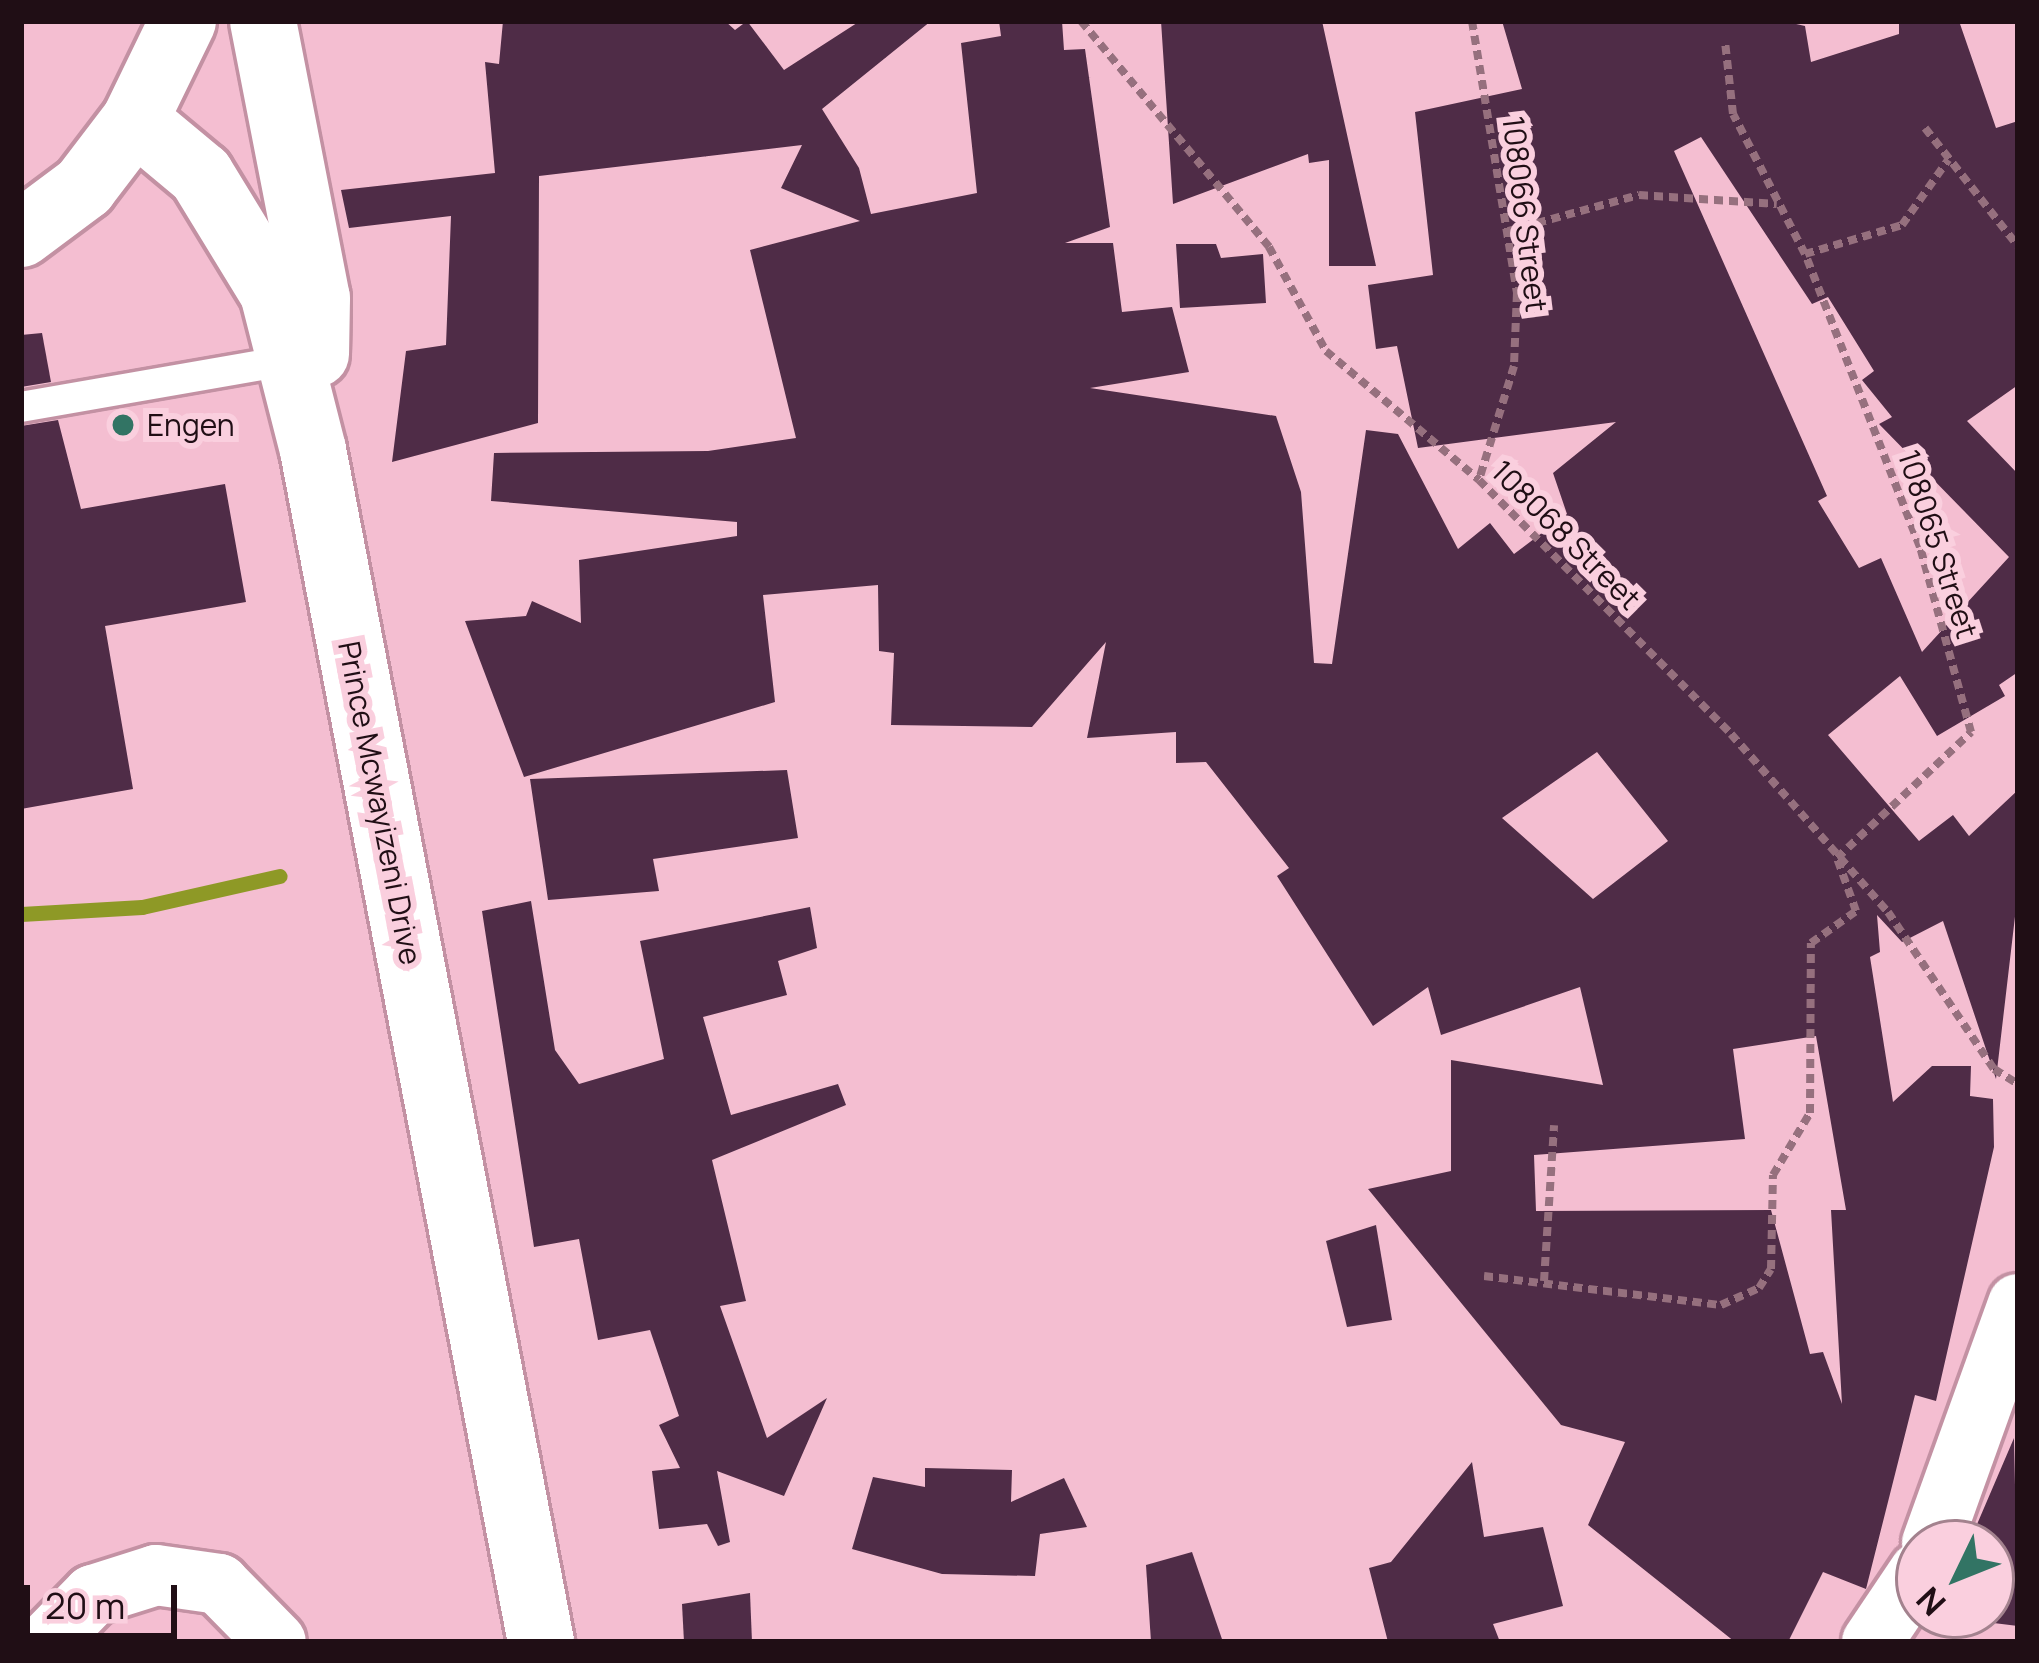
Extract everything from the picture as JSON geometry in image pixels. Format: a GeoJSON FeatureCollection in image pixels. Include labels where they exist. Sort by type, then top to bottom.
{"type":"FeatureCollection","features":[{"type":"Feature","properties":{"kind":"street"},"geometry":{"type":"LineString","coordinates":[[21,234],[84,187],[135,120],[182,21]]}},
{"type":"Feature","properties":{"kind":"street"},"geometry":{"type":"LineString","coordinates":[[263,21],[317,298],[313,450]]}},
{"type":"Feature","properties":{"kind":"street","name":"Prince Mcwayizeni Drive"},"geometry":{"type":"LineString","coordinates":[[135,120],[201,175],[244,232],[290,360],[313,450],[541,1642]]}},
{"type":"Feature","properties":{"kind":"street"},"geometry":{"type":"LineString","coordinates":[[1941,1519],[2018,1304]]}},
{"type":"Feature","properties":{"kind":"street"},"geometry":{"type":"LineString","coordinates":[[47,1642],[93,1595],[156,1575],[219,1584],[276,1642]]}},
{"type":"Feature","properties":{"kind":"street"},"geometry":{"type":"LineString","coordinates":[[1872,1642],[1895,1608]]}},
{"type":"Feature","properties":{"kind":"lane"},"geometry":{"type":"LineString","coordinates":[[21,407],[290,360]]}},
{"type":"Feature","properties":{"kind":"path","name":"108068 Street"},"geometry":{"type":"LineString","coordinates":[[1082,21],[1269,247],[1326,351],[1479,480],[1731,734],[1888,912],[1994,1069],[2018,1084]]}},
{"type":"Feature","properties":{"kind":"path","name":"108066 Street"},"geometry":{"type":"LineString","coordinates":[[1472,21],[1508,230],[1514,366],[1479,480]]}},
{"type":"Feature","properties":{"kind":"path","name":"108065 Street"},"geometry":{"type":"LineString","coordinates":[[1725,40],[1732,115],[1805,254],[1920,547],[1971,732],[1837,858]]}},
{"type":"Feature","properties":{"kind":"path"},"geometry":{"type":"LineString","coordinates":[[1924,128],[2018,246]]}},
{"type":"Feature","properties":{"kind":"path"},"geometry":{"type":"LineString","coordinates":[[1805,254],[1902,225],[1948,160]]}},
{"type":"Feature","properties":{"kind":"path"},"geometry":{"type":"LineString","coordinates":[[1508,230],[1639,195],[1777,204]]}},
{"type":"Feature","properties":{"kind":"path"},"geometry":{"type":"LineString","coordinates":[[1484,1276],[1721,1305],[1759,1288],[1771,1269],[1773,1175],[1810,1113],[1811,943],[1856,910],[1837,858]]}},
{"type":"Feature","properties":{"kind":"path"},"geometry":{"type":"LineString","coordinates":[[1544,1281],[1554,1125]]}},
{"type":"Feature","properties":{"kind":"building"},"geometry":{"type":"Polygon","coordinates":[[[503,21],[725,21],[735,30],[747,21],[784,70],[860,21],[931,21],[822,109],[859,168],[871,214],[977,193],[961,43],[1001,36],[999,21],[1062,21],[1064,50],[1085,49],[1110,227],[1065,243],[1113,243],[1122,312],[1172,307],[1189,372],[1090,388],[1276,416],[1301,492],[1314,663],[1332,664],[1366,430],[1398,434],[1458,549],[1490,523],[1514,554],[1567,514],[1553,473],[1616,422],[1418,448],[1397,346],[1376,349],[1368,285],[1433,275],[1415,112],[1522,89],[1502,21],[1783,21],[1805,26],[1811,62],[1899,34],[1899,21],[1959,21],[1996,128],[2018,121],[2018,385],[1967,421],[2018,474],[2018,672],[1999,685],[2005,696],[1937,736],[1900,676],[1828,735],[1919,841],[1953,815],[1969,836],[2018,790],[2018,891],[1996,1079],[1943,921],[1902,942],[1877,915],[1880,952],[1870,957],[1893,1102],[1932,1066],[1971,1066],[1970,1096],[1993,1099],[1994,1147],[1936,1401],[1915,1395],[1866,1589],[1823,1572],[1788,1642],[1735,1642],[1588,1525],[1625,1442],[1561,1425],[1368,1189],[1451,1171],[1451,1060],[1603,1085],[1580,987],[1441,1035],[1428,987],[1373,1026],[1277,876],[1289,868],[1206,762],[1176,763],[1176,732],[1087,738],[1106,642],[1032,727],[891,725],[894,653],[879,651],[878,585],[763,595],[775,702],[524,777],[465,621],[526,616],[532,601],[581,623],[579,560],[737,536],[737,522],[491,501],[494,453],[708,451],[796,438],[750,250],[860,221],[781,188],[802,145],[539,176],[538,423],[392,462],[406,351],[446,345],[451,216],[349,228],[341,190],[495,173],[485,62],[499,64],[503,21]],[[1701,137],[1674,151],[1827,496],[1818,501],[1859,568],[1881,558],[1922,652],[2009,557],[1879,424],[1892,417],[1862,380],[1874,371],[1828,297],[1812,304],[1701,137]],[[1597,752],[1502,818],[1593,899],[1668,841],[1597,752]],[[1816,1036],[1733,1049],[1745,1139],[1534,1155],[1536,1211],[1771,1210],[1810,1354],[1823,1352],[1842,1404],[1831,1210],[1846,1210],[1816,1036]]]}},
{"type":"Feature","properties":{"kind":"building"},"geometry":{"type":"Polygon","coordinates":[[[1161,21],[1322,21],[1376,266],[1329,266],[1329,160],[1309,163],[1308,154],[1173,204],[1161,21]]]}},
{"type":"Feature","properties":{"kind":"building"},"geometry":{"type":"Polygon","coordinates":[[[1176,244],[1216,244],[1221,258],[1263,254],[1266,303],[1180,308],[1176,244]]]}},
{"type":"Feature","properties":{"kind":"building"},"geometry":{"type":"Polygon","coordinates":[[[42,333],[51,382],[21,387],[21,335],[42,333]]]}},
{"type":"Feature","properties":{"kind":"building"},"geometry":{"type":"Polygon","coordinates":[[[58,420],[81,509],[225,484],[246,602],[105,626],[133,789],[21,809],[21,426],[58,420]]]}},
{"type":"Feature","properties":{"kind":"building"},"geometry":{"type":"Polygon","coordinates":[[[787,770],[798,838],[653,859],[659,891],[548,900],[530,779],[787,770]]]}},
{"type":"Feature","properties":{"kind":"building"},"geometry":{"type":"Polygon","coordinates":[[[531,901],[555,1050],[579,1084],[664,1059],[640,941],[810,907],[817,948],[778,961],[787,995],[703,1017],[731,1115],[838,1084],[846,1105],[712,1160],[746,1301],[720,1306],[767,1438],[827,1398],[784,1496],[717,1471],[730,1542],[718,1546],[707,1524],[659,1529],[652,1471],[680,1468],[659,1425],[679,1416],[650,1330],[598,1340],[579,1239],[534,1247],[482,911],[531,901]]]}},
{"type":"Feature","properties":{"kind":"building"},"geometry":{"type":"Polygon","coordinates":[[[1376,1225],[1392,1320],[1347,1327],[1326,1241],[1376,1225]]]}},
{"type":"Feature","properties":{"kind":"building"},"geometry":{"type":"Polygon","coordinates":[[[2014,1438],[2018,1626],[2015,1519],[1979,1519],[2014,1438]]]}},
{"type":"Feature","properties":{"kind":"building"},"geometry":{"type":"Polygon","coordinates":[[[1472,1462],[1484,1537],[1543,1527],[1563,1606],[1493,1624],[1500,1642],[1388,1642],[1369,1568],[1391,1562],[1472,1462]]]}},
{"type":"Feature","properties":{"kind":"building"},"geometry":{"type":"Polygon","coordinates":[[[925,1468],[1012,1470],[1011,1502],[1064,1478],[1087,1527],[1040,1534],[1035,1576],[942,1574],[852,1549],[873,1477],[925,1487],[925,1468]]]}},
{"type":"Feature","properties":{"kind":"building"},"geometry":{"type":"Polygon","coordinates":[[[1192,1552],[1223,1642],[1151,1642],[1146,1565],[1192,1552]]]}},
{"type":"Feature","properties":{"kind":"building"},"geometry":{"type":"Polygon","coordinates":[[[750,1593],[752,1642],[684,1642],[682,1604],[750,1593]]]}},
{"type":"Feature","properties":{"kind":"waterway"},"geometry":{"type":"LineString","coordinates":[[21,914],[142,907],[280,876]]}},
{"type":"Feature","properties":{"kind":"place","name":"Engen"},"geometry":{"type":"Point","coordinates":[123,425]}}]}
